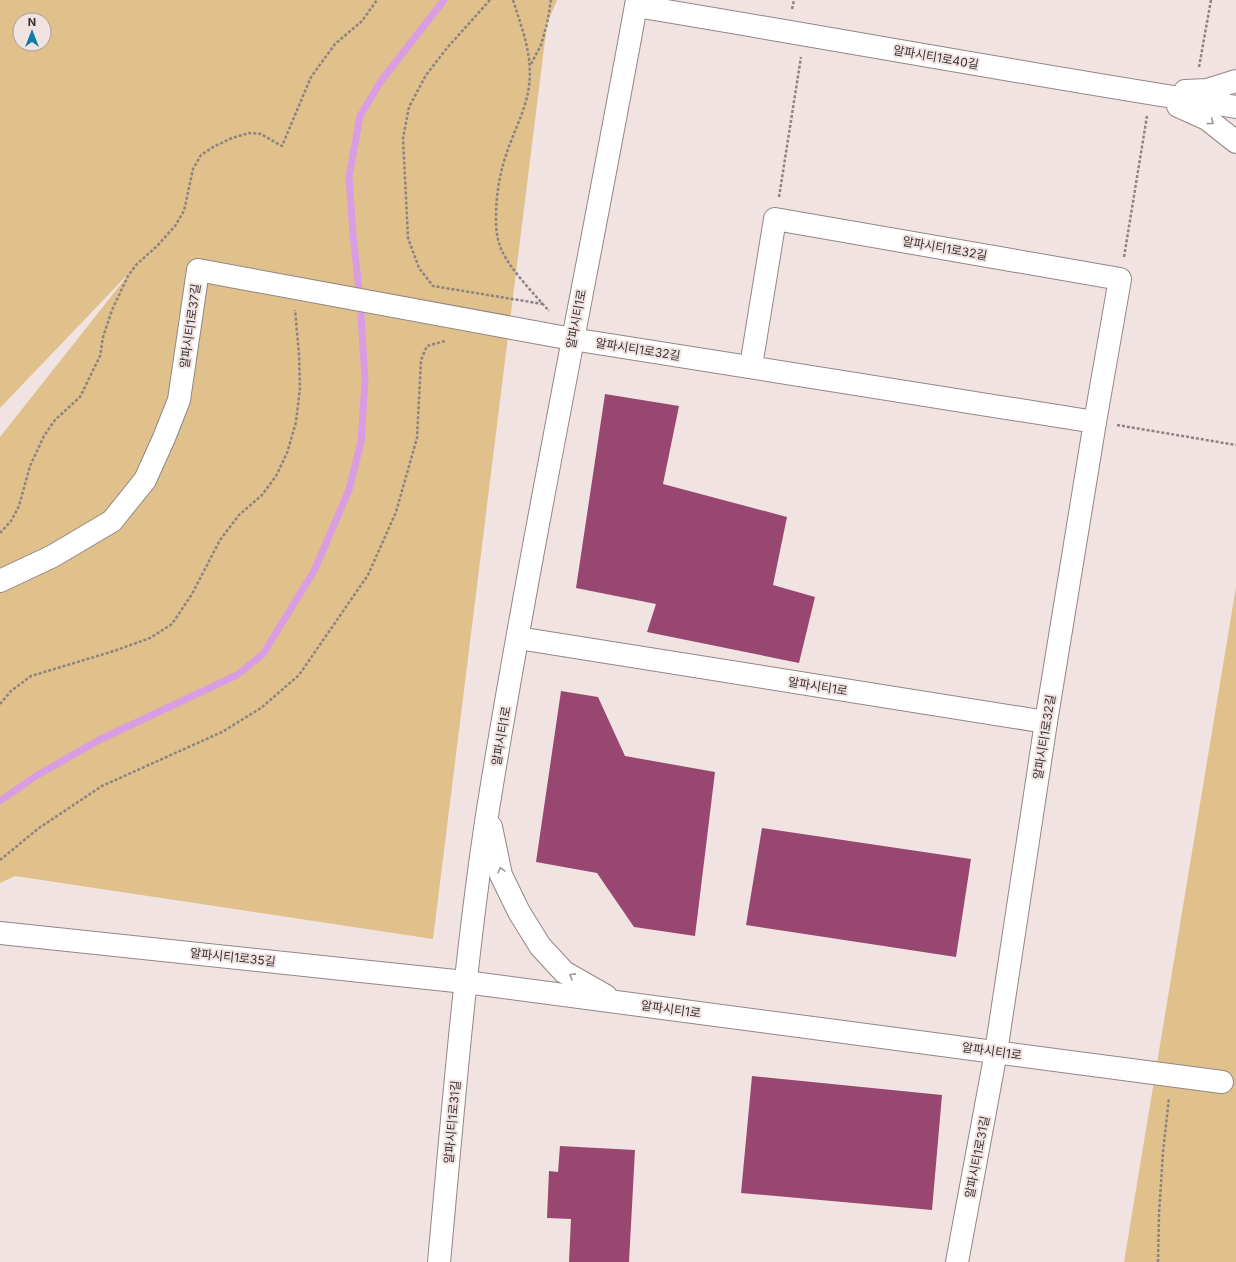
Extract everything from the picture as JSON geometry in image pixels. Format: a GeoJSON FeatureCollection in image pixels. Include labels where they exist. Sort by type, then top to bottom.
{"type":"FeatureCollection","features":[{"type":"Feature","properties":{"kind":"street","name":"알파시티1로40길"},"geometry":{"type":"LineString","coordinates":[[636,3],[1151,94],[1236,107]]}},
{"type":"Feature","properties":{"kind":"street","name":"알파시티1로"},"geometry":{"type":"LineString","coordinates":[[636,3],[572,339],[518,638],[488,811],[465,982],[1222,1082]]}},
{"type":"Feature","properties":{"kind":"street"},"geometry":{"type":"LineString","coordinates":[[1151,94],[1207,90],[1236,81]]}},
{"type":"Feature","properties":{"kind":"street"},"geometry":{"type":"LineString","coordinates":[[1151,94],[1207,119],[1236,142]]}},
{"type":"Feature","properties":{"kind":"street"},"geometry":{"type":"LineString","coordinates":[[751,366],[775,219]]}},
{"type":"Feature","properties":{"kind":"street","name":"알파시티1로32길"},"geometry":{"type":"LineString","coordinates":[[775,219],[1120,279],[1046,722],[996,1052]]}},
{"type":"Feature","properties":{"kind":"street","name":"알파시티1로37길"},"geometry":{"type":"LineString","coordinates":[[0,581],[53,556],[112,521],[145,480],[179,400],[198,270],[572,339]]}},
{"type":"Feature","properties":{"kind":"street","name":"알파시티1로32길"},"geometry":{"type":"LineString","coordinates":[[572,339],[751,366],[1095,422]]}},
{"type":"Feature","properties":{"kind":"street","name":"알파시티1로"},"geometry":{"type":"LineString","coordinates":[[518,638],[1046,722]]}},
{"type":"Feature","properties":{"kind":"street"},"geometry":{"type":"LineString","coordinates":[[488,811],[501,875],[519,912],[540,946],[564,972],[618,1002]]}},
{"type":"Feature","properties":{"kind":"street","name":"알파시티1로35길"},"geometry":{"type":"LineString","coordinates":[[0,933],[465,982]]}},
{"type":"Feature","properties":{"kind":"street","name":"알파시티1로31길"},"geometry":{"type":"LineString","coordinates":[[439,1262],[465,982]]}},
{"type":"Feature","properties":{"kind":"street","name":"알파시티1로31길"},"geometry":{"type":"LineString","coordinates":[[957,1262],[996,1052]]}},
{"type":"Feature","properties":{"kind":"path"},"geometry":{"type":"LineString","coordinates":[[0,533],[10,521],[19,506],[30,466],[44,436],[55,420],[80,397],[100,356],[103,337],[112,310],[128,276],[136,265],[157,246],[175,226],[184,211],[193,169],[201,155],[232,138],[249,133],[261,134],[282,146],[311,77],[335,44],[362,21],[377,0]]}},
{"type":"Feature","properties":{"kind":"path"},"geometry":{"type":"LineString","coordinates":[[490,0],[447,48],[426,75],[409,107],[403,138],[408,238],[419,268],[433,286],[543,304]]}},
{"type":"Feature","properties":{"kind":"path"},"geometry":{"type":"LineString","coordinates":[[513,0],[526,44],[530,64],[529,87],[520,117],[505,156],[498,186],[496,234],[502,252],[514,270],[572,339]]}},
{"type":"Feature","properties":{"kind":"path"},"geometry":{"type":"LineString","coordinates":[[530,64],[541,45],[547,24],[551,0]]}},
{"type":"Feature","properties":{"kind":"path"},"geometry":{"type":"LineString","coordinates":[[1195,91],[1211,0]]}},
{"type":"Feature","properties":{"kind":"path"},"geometry":{"type":"LineString","coordinates":[[775,219],[805,34]]}},
{"type":"Feature","properties":{"kind":"path"},"geometry":{"type":"LineString","coordinates":[[1120,279],[1151,94]]}},
{"type":"Feature","properties":{"kind":"path"},"geometry":{"type":"LineString","coordinates":[[0,704],[11,691],[31,676],[143,641],[172,624],[192,594],[220,540],[238,515],[262,495],[276,476],[287,453],[296,422],[300,388],[299,354],[293,288]]}},
{"type":"Feature","properties":{"kind":"path"},"geometry":{"type":"LineString","coordinates":[[0,860],[39,828],[102,786],[222,732],[261,708],[299,675],[364,582],[371,568],[396,512],[417,438],[421,360],[427,346],[444,340],[451,342]]}},
{"type":"Feature","properties":{"kind":"path"},"geometry":{"type":"LineString","coordinates":[[1095,422],[1236,445]]}},
{"type":"Feature","properties":{"kind":"path"},"geometry":{"type":"LineString","coordinates":[[1158,1262],[1163,1152],[1171,1075]]}},
{"type":"Feature","properties":{"kind":"shaded area"},"geometry":{"type":"Polygon","coordinates":[[[0,0],[557,0],[547,24],[433,939],[15,876],[0,883],[0,437],[132,270],[0,408],[0,0]]]}},
{"type":"Feature","properties":{"kind":"shaded area"},"geometry":{"type":"Polygon","coordinates":[[[1236,587],[1236,1262],[1124,1262],[1236,587]]]}},
{"type":"Feature","properties":{"kind":"building"},"geometry":{"type":"Polygon","coordinates":[[[605,394],[679,406],[663,484],[787,517],[773,585],[815,597],[799,663],[647,632],[656,604],[576,588],[605,394]]]}},
{"type":"Feature","properties":{"kind":"building"},"geometry":{"type":"Polygon","coordinates":[[[561,691],[598,697],[625,756],[715,772],[695,936],[634,927],[597,873],[536,862],[561,691]]]}},
{"type":"Feature","properties":{"kind":"building"},"geometry":{"type":"Polygon","coordinates":[[[762,828],[971,859],[956,957],[746,925],[762,828]]]}},
{"type":"Feature","properties":{"kind":"building"},"geometry":{"type":"Polygon","coordinates":[[[752,1076],[942,1095],[932,1210],[741,1193],[752,1076]]]}},
{"type":"Feature","properties":{"kind":"building"},"geometry":{"type":"Polygon","coordinates":[[[560,1146],[635,1150],[629,1262],[569,1262],[571,1219],[547,1218],[549,1171],[558,1172],[560,1146]]]}},
{"type":"Feature","properties":{"kind":"waterway"},"geometry":{"type":"LineString","coordinates":[[0,801],[36,776],[99,740],[237,675],[263,654],[314,571],[349,490],[361,442],[365,380],[360,300],[349,177],[360,116],[381,81],[444,0]]}}]}
